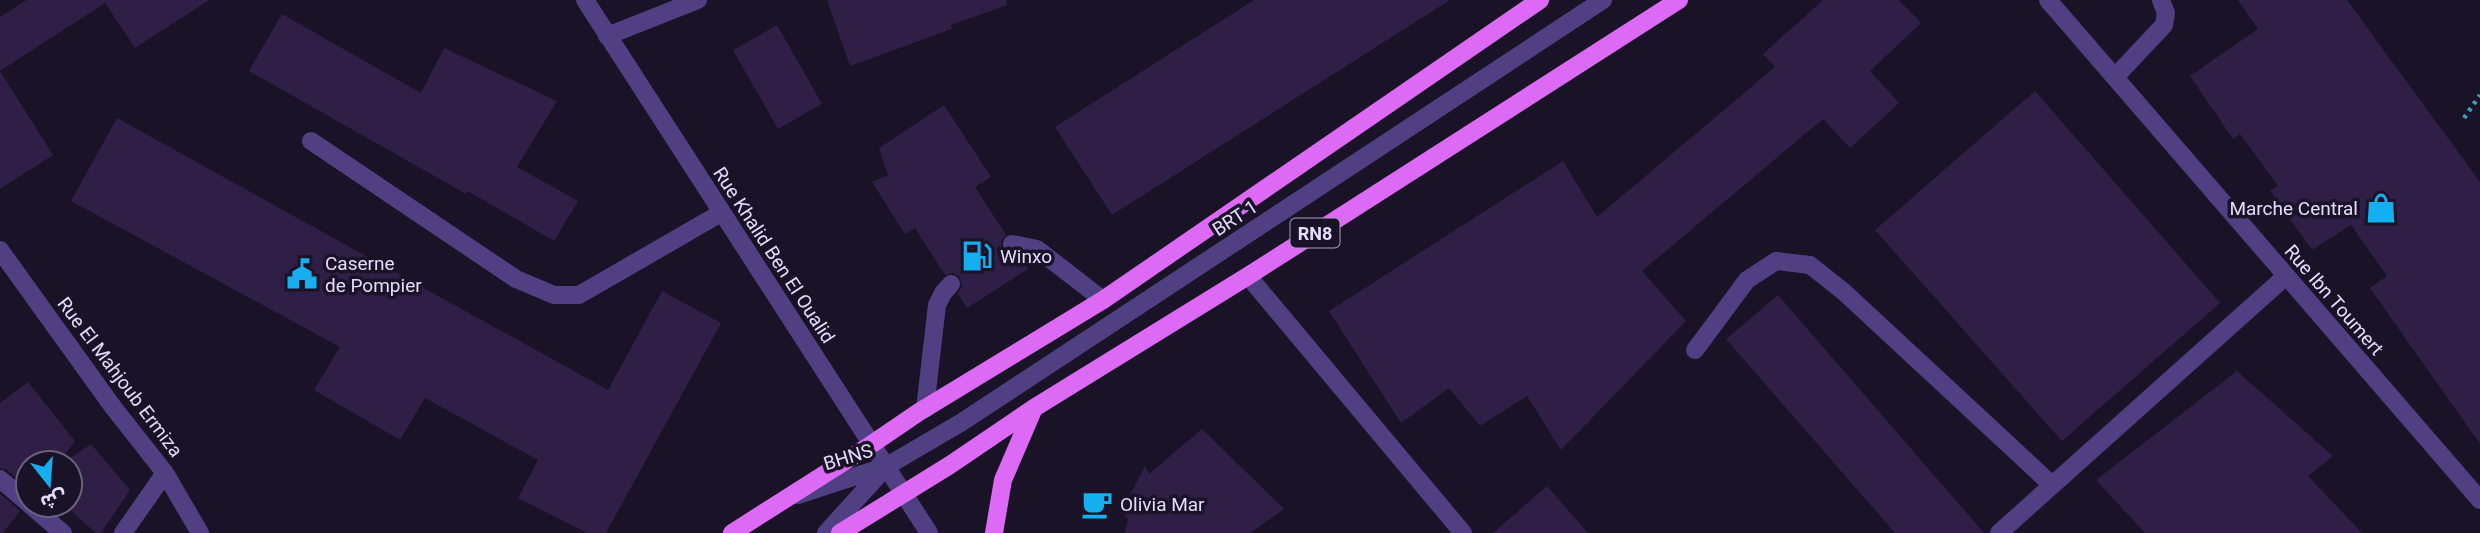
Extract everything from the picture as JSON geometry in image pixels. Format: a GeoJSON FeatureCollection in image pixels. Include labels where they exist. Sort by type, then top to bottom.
{"type":"FeatureCollection","features":[{"type":"Feature","properties":{"kind":"main road"},"geometry":{"type":"LineString","coordinates":[[732,533],[925,408],[1103,300],[1540,0]]}},
{"type":"Feature","properties":{"kind":"main road","name":"RN8"},"geometry":{"type":"LineString","coordinates":[[840,533],[904,495],[1034,408],[1248,276],[1678,0]]}},
{"type":"Feature","properties":{"kind":"main road"},"geometry":{"type":"LineString","coordinates":[[994,533],[1003,480],[1034,408]]}},
{"type":"Feature","properties":{"kind":"street","name":"Rue Khalid Ben El Oualid"},"geometry":{"type":"LineString","coordinates":[[585,0],[929,533]]}},
{"type":"Feature","properties":{"kind":"street"},"geometry":{"type":"LineString","coordinates":[[607,36],[698,0]]}},
{"type":"Feature","properties":{"kind":"street","name":"BRT 1"},"geometry":{"type":"LineString","coordinates":[[887,466],[1039,372],[1603,0]]}},
{"type":"Feature","properties":{"kind":"street","name":"Rue Ibn Toumert"},"geometry":{"type":"LineString","coordinates":[[2048,0],[2480,500]]}},
{"type":"Feature","properties":{"kind":"street"},"geometry":{"type":"LineString","coordinates":[[2116,76],[2164,25],[2166,13],[2161,0]]}},
{"type":"Feature","properties":{"kind":"street"},"geometry":{"type":"LineString","coordinates":[[312,141],[516,279],[554,295],[579,295],[721,213]]}},
{"type":"Feature","properties":{"kind":"street"},"geometry":{"type":"LineString","coordinates":[[1012,244],[1038,249],[1103,300]]}},
{"type":"Feature","properties":{"kind":"street","name":"Rue El Mahjoub Ermiza"},"geometry":{"type":"LineString","coordinates":[[0,250],[113,407],[165,473],[200,533]]}},
{"type":"Feature","properties":{"kind":"street"},"geometry":{"type":"LineString","coordinates":[[1695,350],[1747,280],[1776,261],[1810,265],[1844,292],[2052,485]]}},
{"type":"Feature","properties":{"kind":"street"},"geometry":{"type":"LineString","coordinates":[[1248,276],[1463,533]]}},
{"type":"Feature","properties":{"kind":"street"},"geometry":{"type":"LineString","coordinates":[[1999,533],[2286,276]]}},
{"type":"Feature","properties":{"kind":"street"},"geometry":{"type":"LineString","coordinates":[[925,408],[937,305],[951,284]]}},
{"type":"Feature","properties":{"kind":"street","name":"BHNS"},"geometry":{"type":"LineString","coordinates":[[779,501],[887,466]]}},
{"type":"Feature","properties":{"kind":"street","name":"BHNS"},"geometry":{"type":"LineString","coordinates":[[826,533],[887,466]]}},
{"type":"Feature","properties":{"kind":"street"},"geometry":{"type":"LineString","coordinates":[[123,533],[165,473]]}},
{"type":"Feature","properties":{"kind":"street"},"geometry":{"type":"LineString","coordinates":[[0,479],[14,491]]}},
{"type":"Feature","properties":{"kind":"street"},"geometry":{"type":"LineString","coordinates":[[47,519],[63,533]]}},
{"type":"Feature","properties":{"kind":"path"},"geometry":{"type":"LineString","coordinates":[[2465,118],[2480,95]]}},
{"type":"Feature","properties":{"kind":"building"},"geometry":{"type":"Polygon","coordinates":[[[27,0],[209,0],[135,48],[105,3],[0,71],[0,17],[27,0]]]}},
{"type":"Feature","properties":{"kind":"building"},"geometry":{"type":"Polygon","coordinates":[[[827,0],[1006,0],[1007,5],[951,25],[952,29],[850,66],[827,0]]]}},
{"type":"Feature","properties":{"kind":"building"},"geometry":{"type":"Polygon","coordinates":[[[1254,0],[1450,0],[1112,215],[1055,127],[1254,0]]]}},
{"type":"Feature","properties":{"kind":"building"},"geometry":{"type":"Polygon","coordinates":[[[1823,0],[1899,0],[1921,23],[1870,71],[1899,103],[1850,148],[1823,119],[1642,271],[1686,321],[1561,450],[1527,396],[1480,426],[1449,388],[1401,423],[1329,311],[1563,161],[1597,217],[1775,67],[1763,54],[1823,0]]]}},
{"type":"Feature","properties":{"kind":"building","name":"Marche Central"},"geometry":{"type":"Polygon","coordinates":[[[2238,0],[2347,0],[2480,182],[2480,444],[2370,288],[2387,276],[2351,225],[2312,250],[2270,191],[2278,186],[2240,134],[2233,139],[2190,76],[2258,29],[2238,0]]]}},
{"type":"Feature","properties":{"kind":"building"},"geometry":{"type":"Polygon","coordinates":[[[282,14],[421,93],[444,48],[557,101],[517,167],[578,201],[554,241],[249,71],[282,14]]]}},
{"type":"Feature","properties":{"kind":"building"},"geometry":{"type":"Polygon","coordinates":[[[777,25],[822,104],[778,129],[733,50],[777,25]]]}},
{"type":"Feature","properties":{"kind":"building"},"geometry":{"type":"Polygon","coordinates":[[[0,71],[53,155],[0,189],[0,71]]]}},
{"type":"Feature","properties":{"kind":"building"},"geometry":{"type":"Polygon","coordinates":[[[2035,91],[2220,303],[2062,441],[1875,230],[2035,91]]]}},
{"type":"Feature","properties":{"kind":"building"},"geometry":{"type":"Polygon","coordinates":[[[944,105],[991,177],[975,187],[1006,235],[1001,241],[1002,248],[1009,255],[1021,257],[1028,269],[967,308],[958,294],[962,286],[959,276],[953,273],[945,275],[915,228],[905,234],[872,182],[888,175],[879,148],[944,105]]]}},
{"type":"Feature","properties":{"kind":"building","name":"Caserne de Pompier"},"geometry":{"type":"Polygon","coordinates":[[[117,118],[608,390],[662,291],[721,323],[606,533],[587,533],[518,498],[538,460],[425,398],[400,440],[314,390],[340,347],[71,201],[117,118]]]}},
{"type":"Feature","properties":{"kind":"building"},"geometry":{"type":"Polygon","coordinates":[[[1778,295],[1984,533],[1895,533],[1726,339],[1778,295]]]}},
{"type":"Feature","properties":{"kind":"building"},"geometry":{"type":"Polygon","coordinates":[[[2237,371],[2333,456],[2308,476],[2362,533],[2145,533],[2096,480],[2237,371]]]}},
{"type":"Feature","properties":{"kind":"building"},"geometry":{"type":"Polygon","coordinates":[[[28,382],[75,441],[69,449],[14,449],[14,476],[0,468],[0,403],[28,382]]]}},
{"type":"Feature","properties":{"kind":"building"},"geometry":{"type":"Polygon","coordinates":[[[1202,429],[1284,509],[1250,533],[1125,533],[1128,519],[1121,512],[1145,466],[1149,474],[1202,429]]]}},
{"type":"Feature","properties":{"kind":"building"},"geometry":{"type":"Polygon","coordinates":[[[91,444],[130,490],[101,533],[96,533],[80,519],[84,519],[84,449],[91,444]]]}},
{"type":"Feature","properties":{"kind":"building"},"geometry":{"type":"Polygon","coordinates":[[[1547,486],[1588,533],[1493,533],[1547,486]]]}},
{"type":"Feature","properties":{"kind":"building"},"geometry":{"type":"Polygon","coordinates":[[[0,494],[14,506],[14,519],[3,533],[0,533],[0,494]]]}},
{"type":"Feature","properties":{"kind":"place","name":"Marche Central"},"geometry":{"type":"Point","coordinates":[2381,208]}},
{"type":"Feature","properties":{"kind":"place","name":"Winxo"},"geometry":{"type":"Point","coordinates":[977,256]}},
{"type":"Feature","properties":{"kind":"place","name":"Caserne de Pompier"},"geometry":{"type":"Point","coordinates":[302,274]}},
{"type":"Feature","properties":{"kind":"place","name":"Olivia Mar"},"geometry":{"type":"Point","coordinates":[1097,504]}}]}
